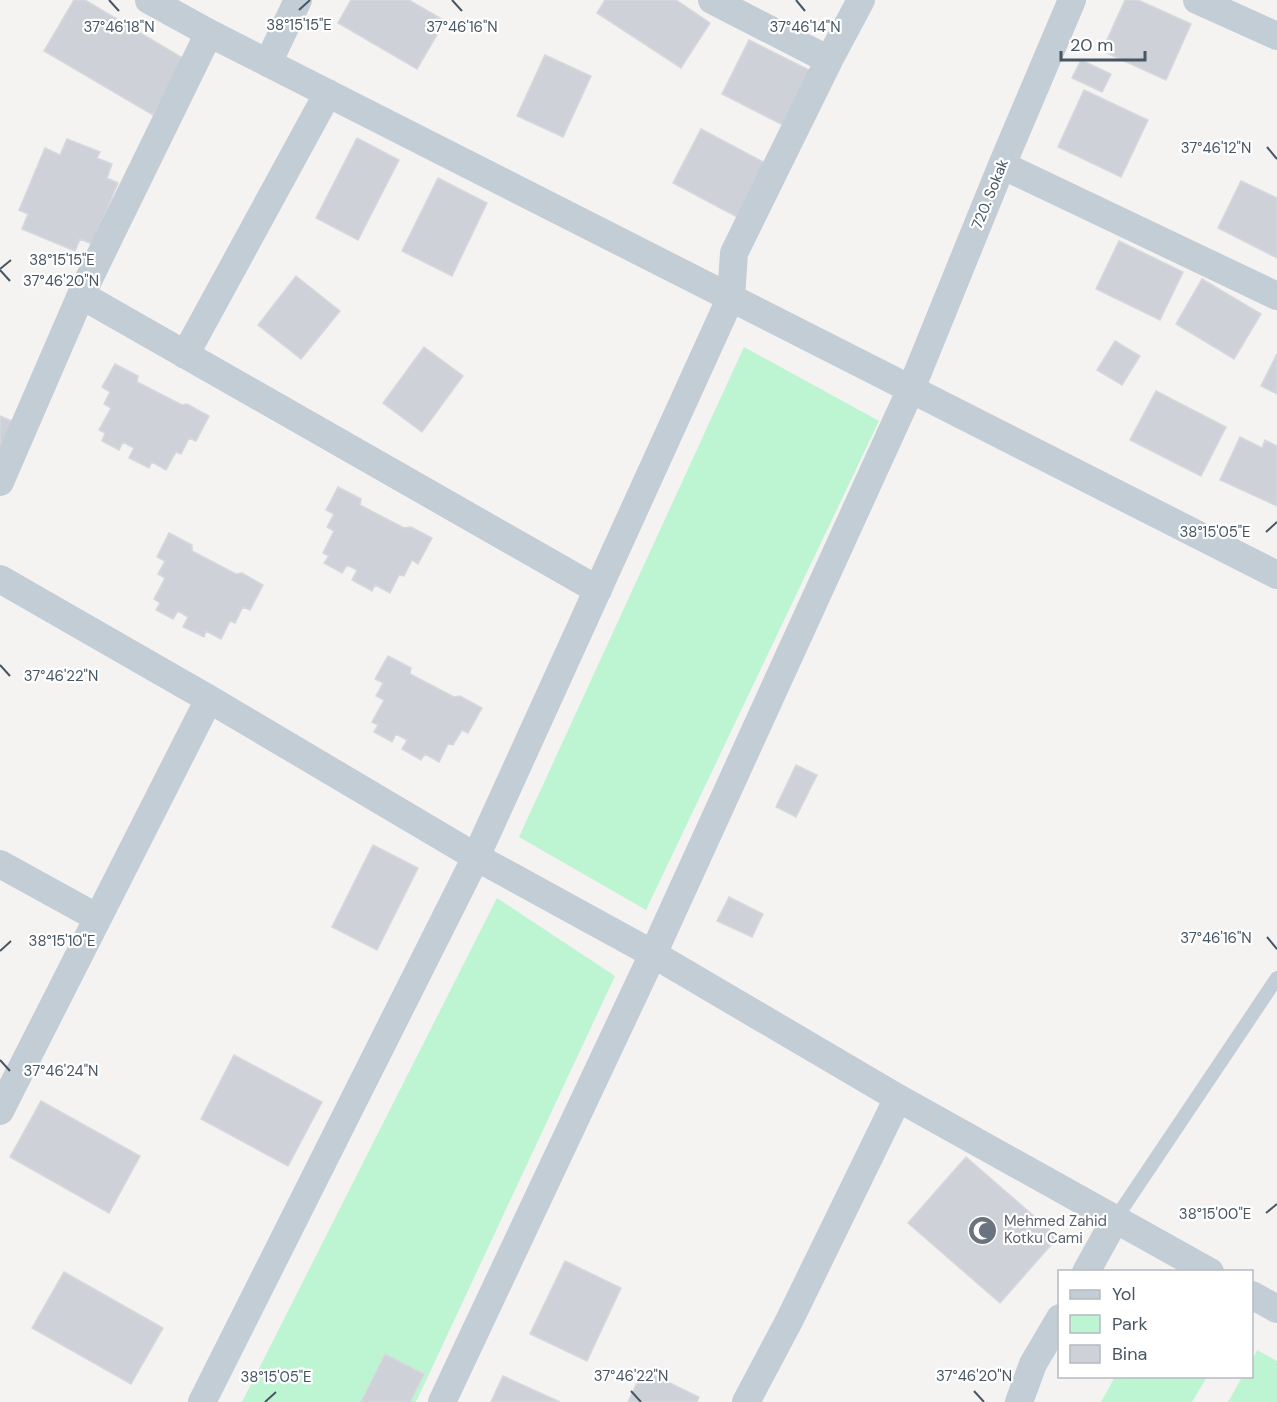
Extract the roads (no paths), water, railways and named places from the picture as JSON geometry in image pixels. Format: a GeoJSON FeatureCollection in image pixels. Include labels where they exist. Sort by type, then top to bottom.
{"type":"FeatureCollection","features":[{"type":"Feature","properties":{"kind":"street"},"geometry":{"type":"LineString","coordinates":[[149,0],[209,33],[1277,575]]}},
{"type":"Feature","properties":{"kind":"street"},"geometry":{"type":"LineString","coordinates":[[268,63],[298,0]]}},
{"type":"Feature","properties":{"kind":"street"},"geometry":{"type":"LineString","coordinates":[[712,0],[829,60]]}},
{"type":"Feature","properties":{"kind":"street"},"geometry":{"type":"LineString","coordinates":[[202,1402],[476,857],[731,297],[734,253],[861,0]]}},
{"type":"Feature","properties":{"kind":"street","name":"720. Sokak"},"geometry":{"type":"LineString","coordinates":[[442,1402],[653,954],[911,389],[1072,0]]}},
{"type":"Feature","properties":{"kind":"street"},"geometry":{"type":"LineString","coordinates":[[1197,0],[1277,36]]}},
{"type":"Feature","properties":{"kind":"street"},"geometry":{"type":"LineString","coordinates":[[0,482],[81,296],[209,33]]}},
{"type":"Feature","properties":{"kind":"street"},"geometry":{"type":"LineString","coordinates":[[185,355],[328,93]]}},
{"type":"Feature","properties":{"kind":"street"},"geometry":{"type":"LineString","coordinates":[[1002,165],[1277,296]]}},
{"type":"Feature","properties":{"kind":"street"},"geometry":{"type":"LineString","coordinates":[[81,296],[598,590]]}},
{"type":"Feature","properties":{"kind":"street"},"geometry":{"type":"LineString","coordinates":[[0,579],[476,857],[653,954],[898,1098],[1207,1270]]}},
{"type":"Feature","properties":{"kind":"street"},"geometry":{"type":"LineString","coordinates":[[0,1111],[209,699]]}},
{"type":"Feature","properties":{"kind":"street"},"geometry":{"type":"LineString","coordinates":[[0,864],[98,918]]}},
{"type":"Feature","properties":{"kind":"street"},"geometry":{"type":"LineString","coordinates":[[746,1402],[789,1321],[898,1098]]}},
{"type":"Feature","properties":{"kind":"street"},"geometry":{"type":"LineString","coordinates":[[1087,1270],[1116,1218]]}},
{"type":"Feature","properties":{"kind":"street"},"geometry":{"type":"LineString","coordinates":[[1253,1296],[1277,1309]]}},
{"type":"Feature","properties":{"kind":"street"},"geometry":{"type":"LineString","coordinates":[[1019,1402],[1033,1364],[1058,1320]]}},
{"type":"Feature","properties":{"kind":"lane"},"geometry":{"type":"LineString","coordinates":[[1116,1218],[1277,978]]}},
{"type":"Feature","properties":{"kind":"place","name":"Mehmed Zahid Kotku Cami"},"geometry":{"type":"Point","coordinates":[983,1230]}}]}
